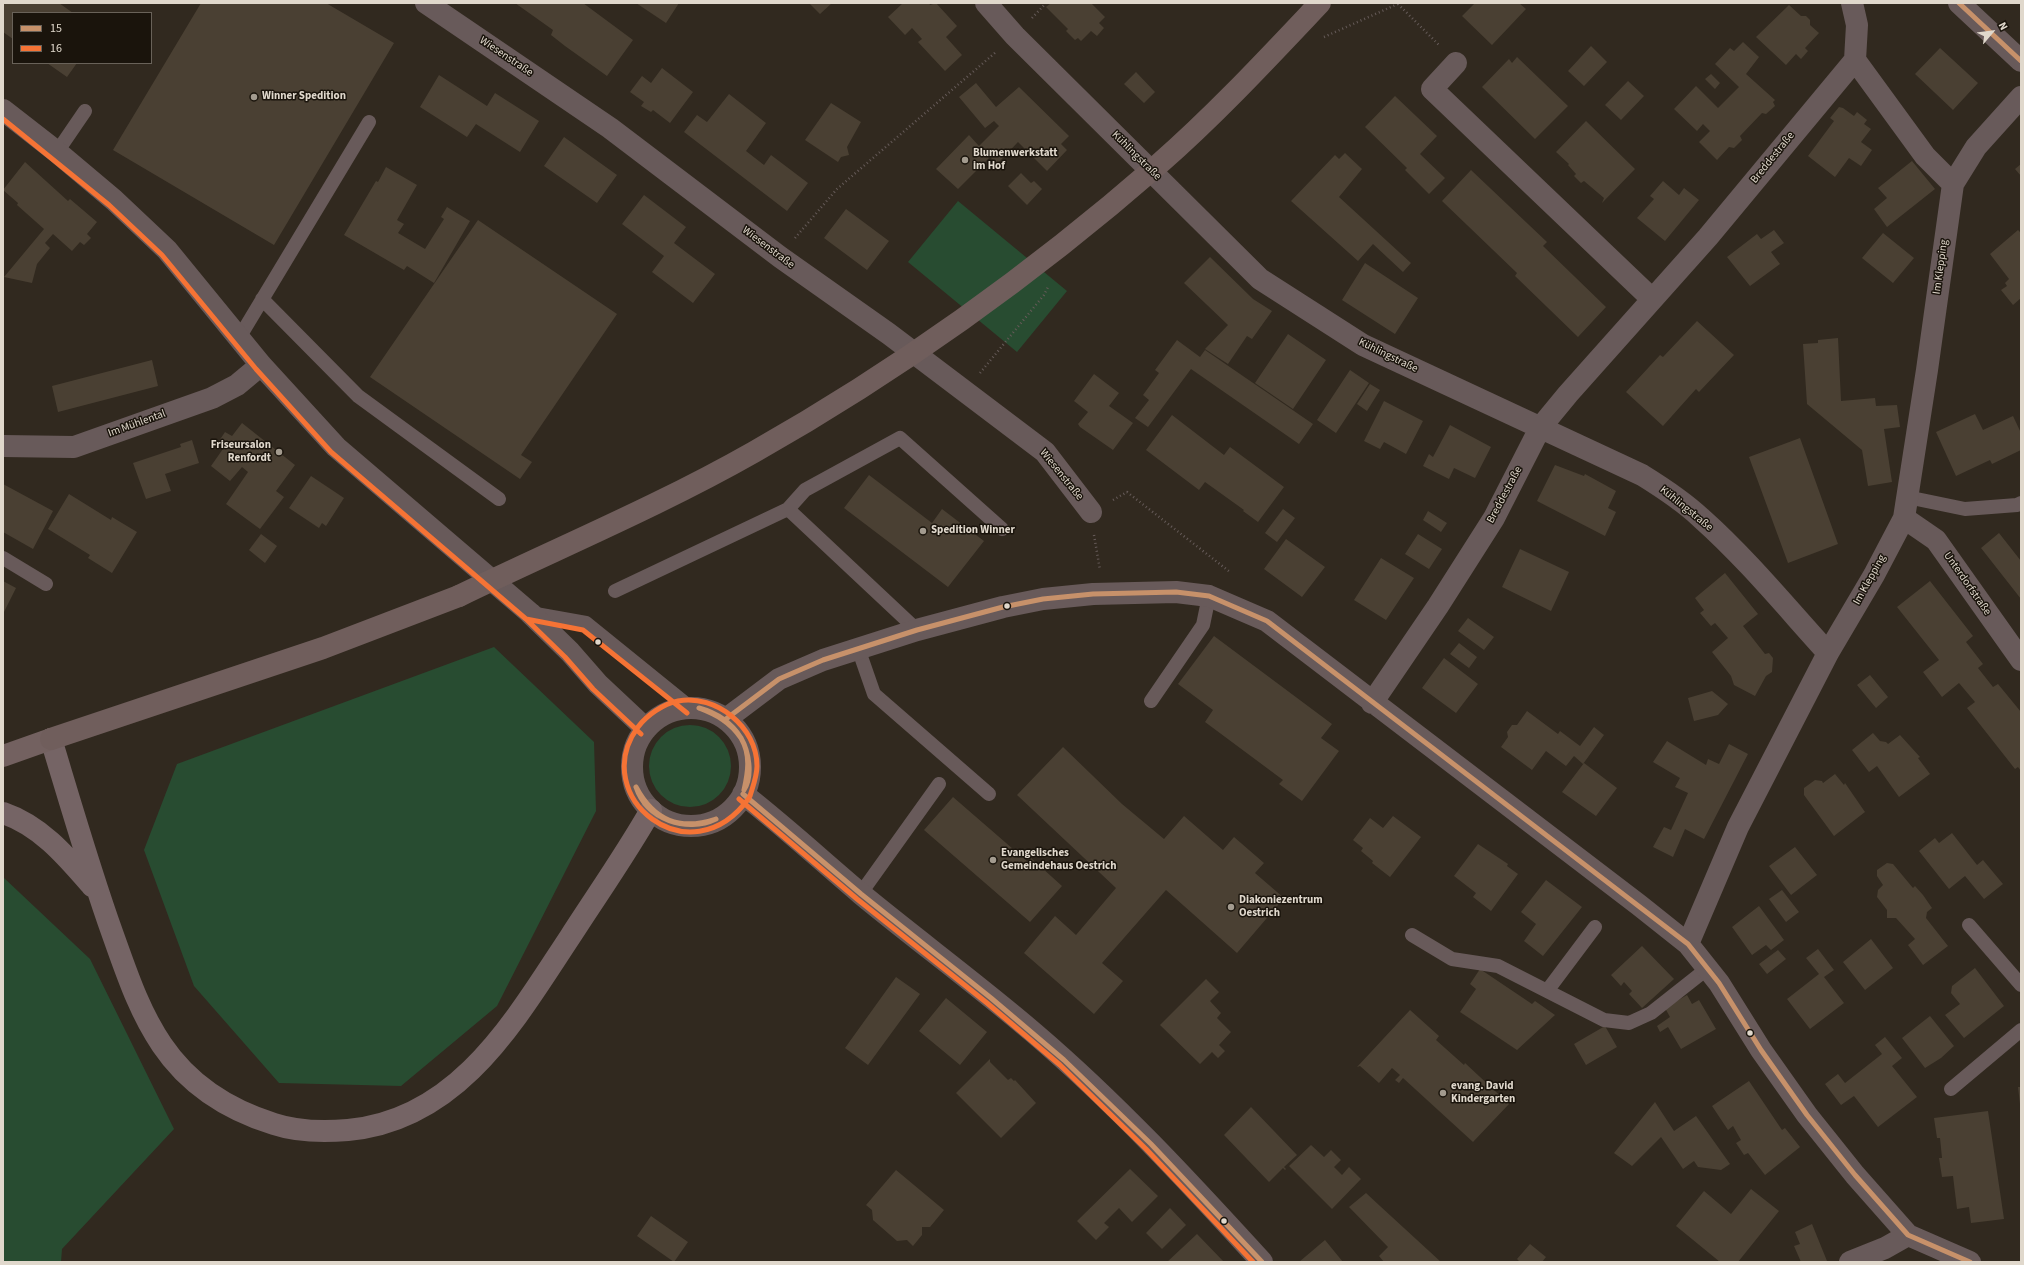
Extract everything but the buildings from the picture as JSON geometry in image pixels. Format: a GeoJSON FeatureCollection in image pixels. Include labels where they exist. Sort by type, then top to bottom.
{"type":"FeatureCollection","features":[{"type":"Feature","properties":{"kind":"highway"},"geometry":{"type":"LineString","coordinates":[[51,739],[331,646],[459,596],[605,529],[752,453],[825,411],[978,309],[1072,238],[1166,157],[1261,66],[1320,3]]}},
{"type":"Feature","properties":{"kind":"main road"},"geometry":{"type":"LineString","coordinates":[[3,756],[51,739]]}},
{"type":"Feature","properties":{"kind":"street","name":"Kühlingstraße"},"geometry":{"type":"LineString","coordinates":[[986,3],[1015,36],[1260,279],[1363,345],[1642,475],[1671,494],[1701,518],[1729,546],[1828,654]]}},
{"type":"Feature","properties":{"kind":"street"},"geometry":{"type":"LineString","coordinates":[[1852,3],[1857,25],[1854,60],[1924,156],[1953,184]]}},
{"type":"Feature","properties":{"kind":"street"},"geometry":{"type":"LineString","coordinates":[[1959,3],[2021,61]]}},
{"type":"Feature","properties":{"kind":"street","name":"Wiesenstraße"},"geometry":{"type":"LineString","coordinates":[[434,5],[610,128],[780,257],[889,334],[1045,452],[1091,512]]}},
{"type":"Feature","properties":{"kind":"street","name":"Breddestraße"},"geometry":{"type":"LineString","coordinates":[[1372,703],[1438,606],[1494,518],[1540,428],[1568,394],[1708,237],[1854,60]]}},
{"type":"Feature","properties":{"kind":"street"},"geometry":{"type":"LineString","coordinates":[[1456,63],[1432,89],[1652,299]]}},
{"type":"Feature","properties":{"kind":"street","name":"Im Klepping"},"geometry":{"type":"LineString","coordinates":[[1688,944],[1738,827],[1828,654],[1874,575],[1905,508],[1927,370],[1953,184],[1976,147],[2021,97]]}},
{"type":"Feature","properties":{"kind":"street"},"geometry":{"type":"LineString","coordinates":[[3,110],[57,152],[114,200],[168,250],[261,365],[336,447],[530,613],[570,652],[598,684],[646,729]]}},
{"type":"Feature","properties":{"kind":"street","name":"Im Mühlental"},"geometry":{"type":"LineString","coordinates":[[3,446],[74,447],[212,398],[237,385],[261,365]]}},
{"type":"Feature","properties":{"kind":"street","name":"Unterdorfstraße"},"geometry":{"type":"LineString","coordinates":[[1905,508],[1936,540],[2021,660]]}},
{"type":"Feature","properties":{"kind":"street"},"geometry":{"type":"LineString","coordinates":[[726,719],[779,679],[823,660],[917,630],[1003,607],[1043,599],[1103,593],[1176,592],[1209,596],[1267,621],[1372,703],[1490,790],[1688,944],[1719,983],[1761,1050],[1807,1115],[1855,1175],[1908,1236],[1970,1262]]}},
{"type":"Feature","properties":{"kind":"street"},"geometry":{"type":"LineString","coordinates":[[691,708],[709,711],[726,719],[740,734],[748,754],[749,774],[743,794],[728,812],[706,824],[683,825],[672,822],[651,810],[636,789],[633,777],[634,751],[646,729],[652,722],[674,710],[691,708]]}},
{"type":"Feature","properties":{"kind":"street"},"geometry":{"type":"LineString","coordinates":[[51,739],[97,891],[141,1010],[164,1048],[188,1075],[221,1102],[252,1118],[284,1128],[309,1131],[355,1130],[394,1120],[429,1103],[458,1083],[489,1053],[519,1014],[632,842],[651,810]]}},
{"type":"Feature","properties":{"kind":"street"},"geometry":{"type":"LineString","coordinates":[[743,794],[769,814],[861,893],[1034,1033],[1107,1100],[1180,1172],[1262,1262]]}},
{"type":"Feature","properties":{"kind":"street"},"geometry":{"type":"LineString","coordinates":[[3,813],[18,818],[58,846],[97,891]]}},
{"type":"Feature","properties":{"kind":"street"},"geometry":{"type":"LineString","coordinates":[[1850,1262],[1885,1248],[1908,1236]]}},
{"type":"Feature","properties":{"kind":"lane"},"geometry":{"type":"LineString","coordinates":[[57,152],[85,111]]}},
{"type":"Feature","properties":{"kind":"lane"},"geometry":{"type":"LineString","coordinates":[[239,338],[369,122]]}},
{"type":"Feature","properties":{"kind":"lane"},"geometry":{"type":"LineString","coordinates":[[262,299],[358,396],[499,499]]}},
{"type":"Feature","properties":{"kind":"lane"},"geometry":{"type":"LineString","coordinates":[[615,591],[788,509],[805,490],[900,438],[1002,529]]}},
{"type":"Feature","properties":{"kind":"lane"},"geometry":{"type":"LineString","coordinates":[[1905,508],[1965,509],[2017,506],[2021,503]]}},
{"type":"Feature","properties":{"kind":"lane"},"geometry":{"type":"LineString","coordinates":[[788,509],[917,630]]}},
{"type":"Feature","properties":{"kind":"lane"},"geometry":{"type":"LineString","coordinates":[[3,558],[46,584]]}},
{"type":"Feature","properties":{"kind":"lane"},"geometry":{"type":"LineString","coordinates":[[1151,701],[1203,625],[1209,596]]}},
{"type":"Feature","properties":{"kind":"lane"},"geometry":{"type":"LineString","coordinates":[[530,613],[586,623],[691,708]]}},
{"type":"Feature","properties":{"kind":"lane"},"geometry":{"type":"LineString","coordinates":[[858,648],[874,694],[989,794]]}},
{"type":"Feature","properties":{"kind":"lane"},"geometry":{"type":"LineString","coordinates":[[861,893],[939,784]]}},
{"type":"Feature","properties":{"kind":"lane"},"geometry":{"type":"LineString","coordinates":[[1969,925],[2021,985]]}},
{"type":"Feature","properties":{"kind":"lane"},"geometry":{"type":"LineString","coordinates":[[1546,991],[1595,927]]}},
{"type":"Feature","properties":{"kind":"lane"},"geometry":{"type":"LineString","coordinates":[[1412,934],[1452,959],[1498,966],[1604,1020],[1629,1023],[1651,1013],[1708,968]]}},
{"type":"Feature","properties":{"kind":"lane"},"geometry":{"type":"LineString","coordinates":[[1952,1089],[2021,1030]]}},
{"type":"Feature","properties":{"kind":"path"},"geometry":{"type":"LineString","coordinates":[[1398,4],[1456,63]]}},
{"type":"Feature","properties":{"kind":"path"},"geometry":{"type":"LineString","coordinates":[[780,257],[837,189],[1015,36]]}},
{"type":"Feature","properties":{"kind":"path"},"geometry":{"type":"LineString","coordinates":[[1103,593],[1091,512],[1128,492],[1230,572]]}},
{"type":"Feature","properties":{"kind":"green space"},"geometry":{"type":"Polygon","coordinates":[[[958,201],[1067,291],[1017,352],[908,262],[958,201]]]}},
{"type":"Feature","properties":{"kind":"green space"},"geometry":{"type":"Polygon","coordinates":[[[494,647],[594,742],[596,811],[497,1006],[401,1086],[279,1083],[194,986],[144,850],[177,764],[494,647]]]}},
{"type":"Feature","properties":{"kind":"green space"},"geometry":{"type":"Polygon","coordinates":[[[690,725],[706,728],[719,737],[728,750],[731,766],[728,782],[719,795],[706,804],[690,807],[674,804],[661,795],[652,782],[649,766],[652,750],[661,737],[674,728],[690,725]]]}},
{"type":"Feature","properties":{"kind":"green space"},"geometry":{"type":"Polygon","coordinates":[[[3,877],[90,959],[174,1129],[62,1249],[61,1262],[3,1262],[3,877]]]}},
{"type":"Feature","properties":{"kind":"transit line","name":"15"},"geometry":{"type":"LineString","coordinates":[[1959,3],[2021,61]]}},
{"type":"Feature","properties":{"kind":"transit line","name":"16"},"geometry":{"type":"LineString","coordinates":[[3,119],[109,205],[162,255],[256,369],[331,452],[526,619],[583,630],[687,713]]}},
{"type":"Feature","properties":{"kind":"transit line","name":"15"},"geometry":{"type":"LineString","coordinates":[[726,719],[779,679],[823,660],[917,630],[1003,607],[1043,599],[1093,594],[1176,592],[1209,596],[1267,621],[1688,944],[1719,983],[1761,1050],[1807,1115],[1855,1175],[1908,1235],[1970,1262]]}},
{"type":"Feature","properties":{"kind":"transit line","name":"16"},"geometry":{"type":"LineString","coordinates":[[527,620],[565,657],[593,689],[641,734]]}},
{"type":"Feature","properties":{"kind":"transit line","name":"16"},"geometry":{"type":"LineString","coordinates":[[749,798],[725,821],[700,831],[675,830],[652,819],[635,801],[626,779],[626,753],[638,727],[646,718],[672,702],[692,700],[720,708],[732,716],[742,726],[750,738],[755,752],[757,770],[750,796]]}},
{"type":"Feature","properties":{"kind":"transit line","name":"15"},"geometry":{"type":"LineString","coordinates":[[699,708],[712,713],[723,720],[737,732],[741,738]]}},
{"type":"Feature","properties":{"kind":"transit line","name":"15"},"geometry":{"type":"LineString","coordinates":[[699,708],[718,715],[733,727],[741,738]]}},
{"type":"Feature","properties":{"kind":"transit line","name":"15"},"geometry":{"type":"LineString","coordinates":[[741,738],[746,750],[749,764],[747,784],[744,790]]}},
{"type":"Feature","properties":{"kind":"transit line","name":"15"},"geometry":{"type":"LineString","coordinates":[[741,738],[746,751],[748,764],[744,790]]}},
{"type":"Feature","properties":{"kind":"transit line","name":"15"},"geometry":{"type":"LineString","coordinates":[[636,787],[643,799],[651,808],[669,820],[691,824],[716,819]]}},
{"type":"Feature","properties":{"kind":"transit line","name":"15"},"geometry":{"type":"LineString","coordinates":[[636,787],[641,798],[649,808],[669,821],[693,825],[716,819]]}},
{"type":"Feature","properties":{"kind":"transit line","name":"15"},"geometry":{"type":"LineString","coordinates":[[743,794],[861,894],[991,998],[1064,1060],[1151,1144],[1262,1262]]}},
{"type":"Feature","properties":{"kind":"transit line","name":"16"},"geometry":{"type":"LineString","coordinates":[[739,799],[857,899],[987,1003],[1060,1065],[1146,1149],[1253,1262]]}},
{"type":"Feature","properties":{"kind":"place","name":"Winner Spedition"},"geometry":{"type":"Point","coordinates":[254,97]}},
{"type":"Feature","properties":{"kind":"place","name":"Blumenwerkstatt im Hof"},"geometry":{"type":"Point","coordinates":[965,160]}},
{"type":"Feature","properties":{"kind":"place","name":"Friseursalon Renfordt"},"geometry":{"type":"Point","coordinates":[279,452]}},
{"type":"Feature","properties":{"kind":"place","name":"Spedition Winner"},"geometry":{"type":"Point","coordinates":[923,531]}},
{"type":"Feature","properties":{"kind":"place","name":"Evangelisches Gemeindehaus Oestrich"},"geometry":{"type":"Point","coordinates":[993,860]}},
{"type":"Feature","properties":{"kind":"place","name":"Diakoniezentrum Oestrich"},"geometry":{"type":"Point","coordinates":[1231,907]}},
{"type":"Feature","properties":{"kind":"place","name":"evang. David Kindergarten"},"geometry":{"type":"Point","coordinates":[1443,1093]}}]}
